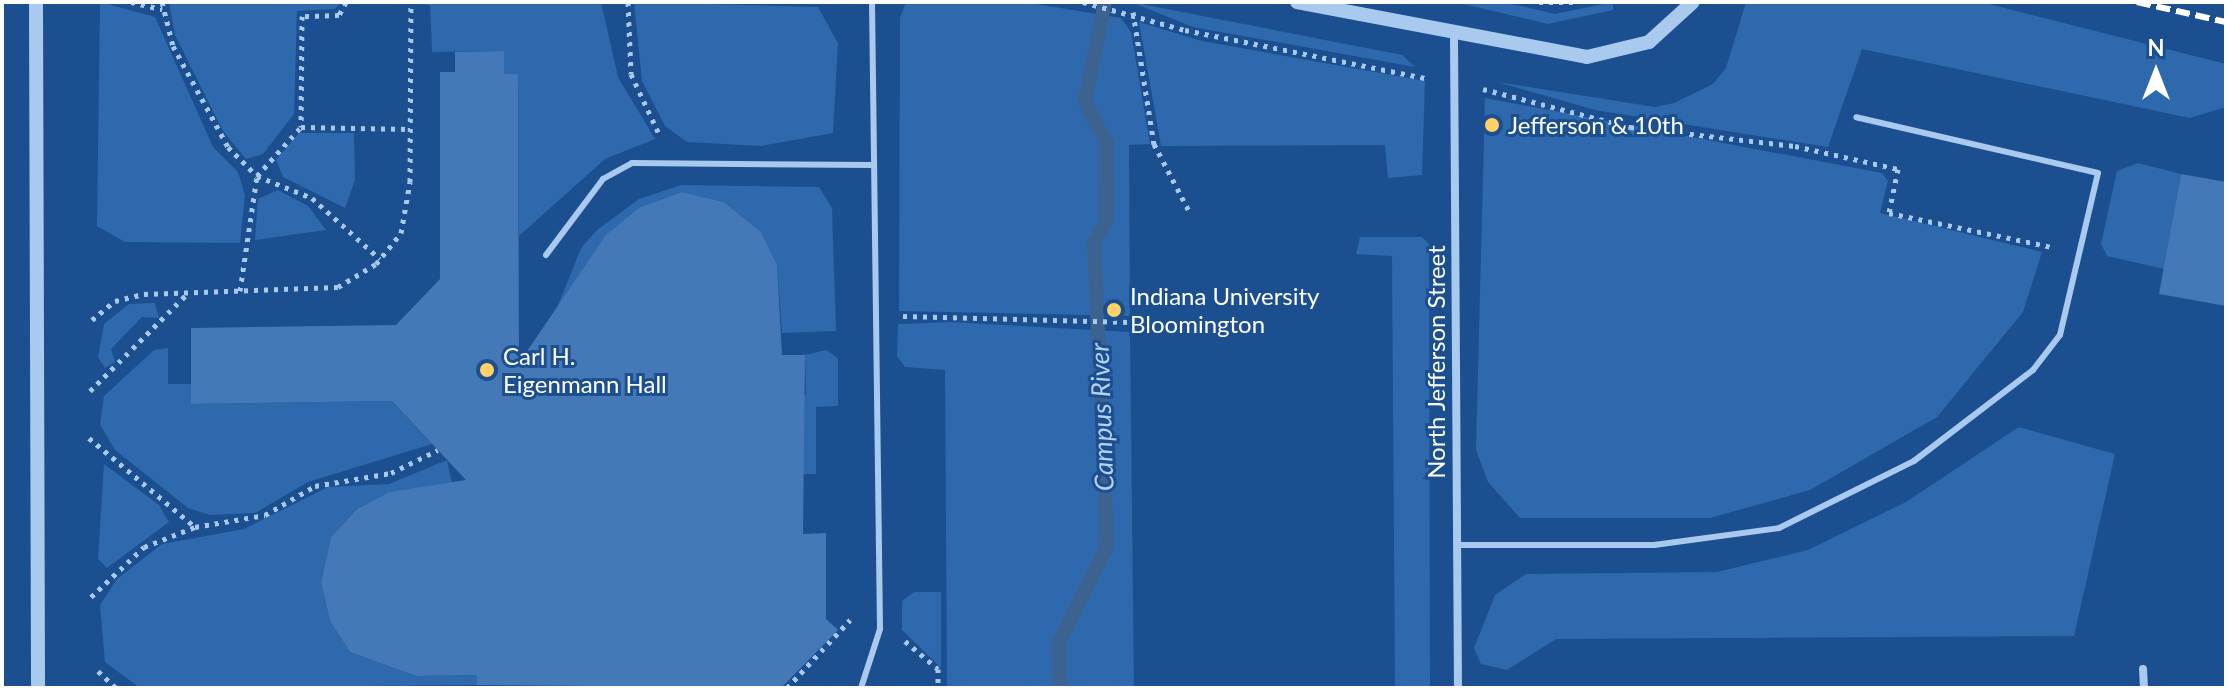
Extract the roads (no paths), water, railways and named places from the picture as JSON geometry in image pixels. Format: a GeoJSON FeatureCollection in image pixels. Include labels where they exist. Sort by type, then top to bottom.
{"type":"FeatureCollection","features":[{"type":"Feature","properties":{"kind":"street"},"geometry":{"type":"LineString","coordinates":[[36,2],[38,688]]}},
{"type":"Feature","properties":{"kind":"street"},"geometry":{"type":"LineString","coordinates":[[1297,2],[1454,36],[1587,57],[1649,42],[1693,2]]}},
{"type":"Feature","properties":{"kind":"street","name":"North Jefferson Street"},"geometry":{"type":"LineString","coordinates":[[1454,36],[1458,688]]}},
{"type":"Feature","properties":{"kind":"street"},"geometry":{"type":"LineString","coordinates":[[2143,669],[2144,688]]}},
{"type":"Feature","properties":{"kind":"lane"},"geometry":{"type":"LineString","coordinates":[[861,688],[871,673],[880,621],[872,2]]}},
{"type":"Feature","properties":{"kind":"lane"},"geometry":{"type":"LineString","coordinates":[[1458,545],[1717,538],[1779,528],[1850,498],[1914,461],[2033,370],[2060,335],[2098,173],[1856,117]]}},
{"type":"Feature","properties":{"kind":"lane"},"geometry":{"type":"LineString","coordinates":[[546,255],[603,179],[632,163],[874,165]]}},
{"type":"Feature","properties":{"kind":"waterway","name":"Campus River"},"geometry":{"type":"LineString","coordinates":[[1060,688],[1059,643],[1107,547],[1094,242],[1106,222],[1107,144],[1085,102],[1105,2]]}},
{"type":"Feature","properties":{"kind":"railway"},"geometry":{"type":"LineString","coordinates":[[2137,2],[2226,22]]}},
{"type":"Feature","properties":{"kind":"place","name":"Jefferson & 10th"},"geometry":{"type":"Point","coordinates":[1492,125]}},
{"type":"Feature","properties":{"kind":"place","name":"Indiana University Bloomington"},"geometry":{"type":"Point","coordinates":[1114,310]}},
{"type":"Feature","properties":{"kind":"place","name":"Carl H. Eigenmann Hall"},"geometry":{"type":"Point","coordinates":[487,370]}}]}
